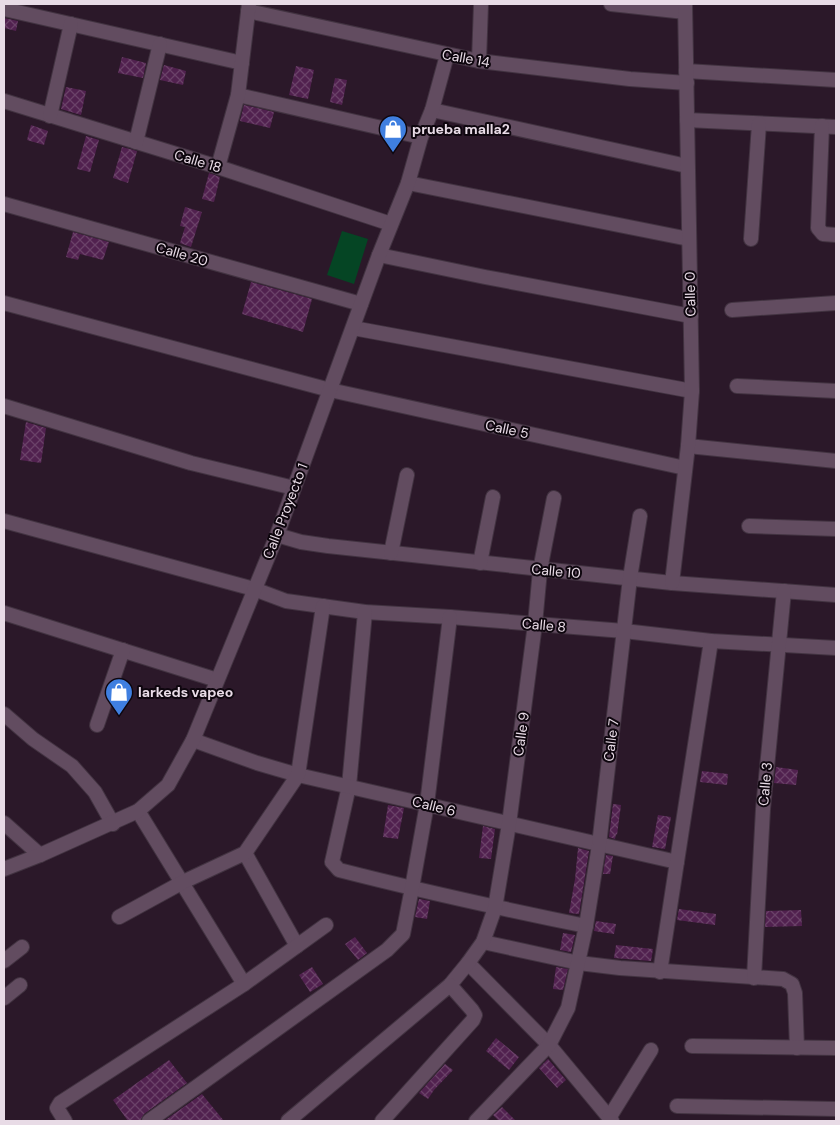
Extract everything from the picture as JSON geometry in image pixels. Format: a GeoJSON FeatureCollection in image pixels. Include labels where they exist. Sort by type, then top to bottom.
{"type":"FeatureCollection","features":[{"type":"Feature","properties":{"kind":"street"},"geometry":{"type":"LineString","coordinates":[[479,61],[482,4]]}},
{"type":"Feature","properties":{"kind":"street"},"geometry":{"type":"LineString","coordinates":[[611,4],[685,8]]}},
{"type":"Feature","properties":{"kind":"street"},"geometry":{"type":"LineString","coordinates":[[218,167],[238,95],[249,7]]}},
{"type":"Feature","properties":{"kind":"street","name":"Calle 14"},"geometry":{"type":"LineString","coordinates":[[249,7],[479,61],[630,79],[686,77],[836,80]]}},
{"type":"Feature","properties":{"kind":"street"},"geometry":{"type":"LineString","coordinates":[[4,8],[242,63]]}},
{"type":"Feature","properties":{"kind":"street","name":"Calle 0"},"geometry":{"type":"LineString","coordinates":[[672,583],[688,446],[692,391],[685,8]]}},
{"type":"Feature","properties":{"kind":"street"},"geometry":{"type":"LineString","coordinates":[[50,116],[71,24]]}},
{"type":"Feature","properties":{"kind":"street"},"geometry":{"type":"LineString","coordinates":[[136,142],[160,44]]}},
{"type":"Feature","properties":{"kind":"street","name":"Calle Proyecto 1"},"geometry":{"type":"LineString","coordinates":[[4,869],[112,824],[138,811],[168,785],[193,740],[277,535],[379,255],[408,183],[421,137],[432,110],[447,55]]}},
{"type":"Feature","properties":{"kind":"street"},"geometry":{"type":"LineString","coordinates":[[238,95],[421,137]]}},
{"type":"Feature","properties":{"kind":"street","name":"Calle 18"},"geometry":{"type":"LineString","coordinates":[[4,101],[218,167],[391,224]]}},
{"type":"Feature","properties":{"kind":"street"},"geometry":{"type":"LineString","coordinates":[[432,110],[687,166]]}},
{"type":"Feature","properties":{"kind":"street"},"geometry":{"type":"LineString","coordinates":[[687,120],[829,127],[818,228],[823,234],[836,235]]}},
{"type":"Feature","properties":{"kind":"street"},"geometry":{"type":"LineString","coordinates":[[751,239],[759,124]]}},
{"type":"Feature","properties":{"kind":"street"},"geometry":{"type":"LineString","coordinates":[[408,183],[689,239]]}},
{"type":"Feature","properties":{"kind":"street","name":"Calle 20"},"geometry":{"type":"LineString","coordinates":[[4,204],[361,304]]}},
{"type":"Feature","properties":{"kind":"street"},"geometry":{"type":"LineString","coordinates":[[379,255],[691,316]]}},
{"type":"Feature","properties":{"kind":"street","name":"Calle 5"},"geometry":{"type":"LineString","coordinates":[[4,303],[330,390],[685,468]]}},
{"type":"Feature","properties":{"kind":"street"},"geometry":{"type":"LineString","coordinates":[[732,310],[836,304]]}},
{"type":"Feature","properties":{"kind":"street"},"geometry":{"type":"LineString","coordinates":[[353,328],[692,391]]}},
{"type":"Feature","properties":{"kind":"street"},"geometry":{"type":"LineString","coordinates":[[737,386],[836,391]]}},
{"type":"Feature","properties":{"kind":"street"},"geometry":{"type":"LineString","coordinates":[[4,406],[191,464],[294,488]]}},
{"type":"Feature","properties":{"kind":"street"},"geometry":{"type":"LineString","coordinates":[[688,446],[836,461]]}},
{"type":"Feature","properties":{"kind":"street"},"geometry":{"type":"LineString","coordinates":[[391,553],[407,475]]}},
{"type":"Feature","properties":{"kind":"street"},"geometry":{"type":"LineString","coordinates":[[480,563],[493,497]]}},
{"type":"Feature","properties":{"kind":"street","name":"Calle 9"},"geometry":{"type":"LineString","coordinates":[[288,1121],[450,985],[483,942],[495,908],[509,824],[535,624],[540,570],[554,498]]}},
{"type":"Feature","properties":{"kind":"street","name":"Calle 7"},"geometry":{"type":"LineString","coordinates":[[476,1121],[550,1044],[568,1008],[586,926],[599,845],[630,578],[640,516]]}},
{"type":"Feature","properties":{"kind":"street","name":"Calle 8"},"geometry":{"type":"LineString","coordinates":[[4,521],[254,589],[286,601],[365,612],[624,631],[711,641],[836,648]]}},
{"type":"Feature","properties":{"kind":"street"},"geometry":{"type":"LineString","coordinates":[[749,526],[836,529]]}},
{"type":"Feature","properties":{"kind":"street","name":"Calle 10"},"geometry":{"type":"LineString","coordinates":[[277,535],[310,543],[540,570],[672,583],[836,595]]}},
{"type":"Feature","properties":{"kind":"street","name":"Calle 3"},"geometry":{"type":"LineString","coordinates":[[754,978],[763,809],[784,591]]}},
{"type":"Feature","properties":{"kind":"street"},"geometry":{"type":"LineString","coordinates":[[119,917],[183,882],[245,853],[298,775],[323,606]]}},
{"type":"Feature","properties":{"kind":"street"},"geometry":{"type":"LineString","coordinates":[[365,612],[349,786],[332,862],[339,870],[495,908],[586,926]]}},
{"type":"Feature","properties":{"kind":"street"},"geometry":{"type":"LineString","coordinates":[[4,613],[217,680]]}},
{"type":"Feature","properties":{"kind":"street"},"geometry":{"type":"LineString","coordinates":[[149,1121],[387,950],[402,934],[427,804],[450,617]]}},
{"type":"Feature","properties":{"kind":"street"},"geometry":{"type":"LineString","coordinates":[[660,972],[711,641]]}},
{"type":"Feature","properties":{"kind":"street"},"geometry":{"type":"LineString","coordinates":[[97,725],[122,650]]}},
{"type":"Feature","properties":{"kind":"street"},"geometry":{"type":"LineString","coordinates":[[4,714],[33,739],[72,766],[94,792],[112,824]]}},
{"type":"Feature","properties":{"kind":"street","name":"Calle 6"},"geometry":{"type":"LineString","coordinates":[[193,740],[257,763],[298,775],[677,862]]}},
{"type":"Feature","properties":{"kind":"street"},"geometry":{"type":"LineString","coordinates":[[138,811],[244,984]]}},
{"type":"Feature","properties":{"kind":"street"},"geometry":{"type":"LineString","coordinates":[[4,823],[40,855]]}},
{"type":"Feature","properties":{"kind":"street"},"geometry":{"type":"LineString","coordinates":[[245,853],[296,946]]}},
{"type":"Feature","properties":{"kind":"street"},"geometry":{"type":"LineString","coordinates":[[65,1121],[58,1112],[58,1105],[244,984],[326,924]]}},
{"type":"Feature","properties":{"kind":"street"},"geometry":{"type":"LineString","coordinates":[[483,942],[578,963],[660,972],[783,980],[792,984],[795,993],[797,1048]]}},
{"type":"Feature","properties":{"kind":"street"},"geometry":{"type":"LineString","coordinates":[[4,961],[22,947]]}},
{"type":"Feature","properties":{"kind":"street"},"geometry":{"type":"LineString","coordinates":[[468,963],[550,1044],[611,1120],[651,1050]]}},
{"type":"Feature","properties":{"kind":"street"},"geometry":{"type":"LineString","coordinates":[[382,1121],[474,1020],[475,1015],[472,1010],[450,985]]}},
{"type":"Feature","properties":{"kind":"street"},"geometry":{"type":"LineString","coordinates":[[4,998],[20,986]]}},
{"type":"Feature","properties":{"kind":"street"},"geometry":{"type":"LineString","coordinates":[[692,1046],[836,1048]]}},
{"type":"Feature","properties":{"kind":"street"},"geometry":{"type":"LineString","coordinates":[[677,1106],[836,1109]]}},
{"type":"Feature","properties":{"kind":"green space"},"geometry":{"type":"Polygon","coordinates":[[[342,231],[368,239],[354,284],[327,275],[342,231]]]}},
{"type":"Feature","properties":{"kind":"building"},"geometry":{"type":"Polygon","coordinates":[[[4,18],[18,21],[16,31],[4,28],[4,18]]]}},
{"type":"Feature","properties":{"kind":"building"},"geometry":{"type":"Polygon","coordinates":[[[122,57],[146,63],[143,78],[118,73],[122,57]]]}},
{"type":"Feature","properties":{"kind":"building"},"geometry":{"type":"Polygon","coordinates":[[[164,65],[186,71],[183,85],[160,80],[164,65]]]}},
{"type":"Feature","properties":{"kind":"building"},"geometry":{"type":"Polygon","coordinates":[[[296,66],[314,70],[308,99],[289,95],[296,66]]]}},
{"type":"Feature","properties":{"kind":"building"},"geometry":{"type":"Polygon","coordinates":[[[335,78],[347,80],[342,105],[330,102],[335,78]]]}},
{"type":"Feature","properties":{"kind":"building"},"geometry":{"type":"Polygon","coordinates":[[[66,87],[86,91],[81,115],[61,109],[66,87]]]}},
{"type":"Feature","properties":{"kind":"building"},"geometry":{"type":"Polygon","coordinates":[[[244,105],[274,112],[270,128],[240,121],[244,105]]]}},
{"type":"Feature","properties":{"kind":"building"},"geometry":{"type":"Polygon","coordinates":[[[31,125],[48,131],[44,145],[27,140],[31,125]]]}},
{"type":"Feature","properties":{"kind":"building"},"geometry":{"type":"Polygon","coordinates":[[[86,136],[99,140],[90,172],[77,169],[86,136]]]}},
{"type":"Feature","properties":{"kind":"building"},"geometry":{"type":"Polygon","coordinates":[[[122,147],[137,151],[128,183],[113,178],[122,147]]]}},
{"type":"Feature","properties":{"kind":"building"},"geometry":{"type":"Polygon","coordinates":[[[209,173],[220,177],[214,202],[202,199],[209,173]]]}},
{"type":"Feature","properties":{"kind":"building"},"geometry":{"type":"Polygon","coordinates":[[[185,207],[202,212],[191,247],[180,243],[185,227],[180,226],[185,207]]]}},
{"type":"Feature","properties":{"kind":"building"},"geometry":{"type":"Polygon","coordinates":[[[73,232],[109,242],[103,260],[80,254],[78,260],[66,257],[73,232]]]}},
{"type":"Feature","properties":{"kind":"building"},"geometry":{"type":"Polygon","coordinates":[[[251,282],[312,299],[303,332],[242,314],[251,282]]]}},
{"type":"Feature","properties":{"kind":"building"},"geometry":{"type":"Polygon","coordinates":[[[26,422],[46,428],[41,463],[20,460],[26,422]]]}},
{"type":"Feature","properties":{"kind":"building"},"geometry":{"type":"Polygon","coordinates":[[[776,767],[798,770],[796,785],[774,783],[776,767]]]}},
{"type":"Feature","properties":{"kind":"building"},"geometry":{"type":"Polygon","coordinates":[[[702,771],[728,774],[727,785],[700,782],[702,771]]]}},
{"type":"Feature","properties":{"kind":"building"},"geometry":{"type":"Polygon","coordinates":[[[613,804],[621,805],[615,839],[609,837],[613,804]]]}},
{"type":"Feature","properties":{"kind":"building"},"geometry":{"type":"Polygon","coordinates":[[[388,805],[404,808],[398,839],[383,837],[388,805]]]}},
{"type":"Feature","properties":{"kind":"building"},"geometry":{"type":"Polygon","coordinates":[[[658,815],[671,817],[665,849],[652,847],[658,815]]]}},
{"type":"Feature","properties":{"kind":"building"},"geometry":{"type":"Polygon","coordinates":[[[483,826],[495,829],[491,859],[479,858],[483,826]]]}},
{"type":"Feature","properties":{"kind":"building"},"geometry":{"type":"Polygon","coordinates":[[[578,848],[589,851],[579,914],[569,913],[578,848]]]}},
{"type":"Feature","properties":{"kind":"building"},"geometry":{"type":"Polygon","coordinates":[[[606,855],[613,856],[610,874],[603,874],[606,855]]]}},
{"type":"Feature","properties":{"kind":"building"},"geometry":{"type":"Polygon","coordinates":[[[419,899],[430,901],[427,919],[415,917],[419,899]]]}},
{"type":"Feature","properties":{"kind":"building"},"geometry":{"type":"Polygon","coordinates":[[[679,909],[716,914],[715,925],[677,920],[679,909]]]}},
{"type":"Feature","properties":{"kind":"building"},"geometry":{"type":"Polygon","coordinates":[[[801,910],[802,926],[765,927],[766,911],[801,910]]]}},
{"type":"Feature","properties":{"kind":"building"},"geometry":{"type":"Polygon","coordinates":[[[596,921],[616,924],[614,934],[594,931],[596,921]]]}},
{"type":"Feature","properties":{"kind":"building"},"geometry":{"type":"Polygon","coordinates":[[[563,933],[575,935],[571,952],[560,950],[563,933]]]}},
{"type":"Feature","properties":{"kind":"building"},"geometry":{"type":"Polygon","coordinates":[[[355,937],[367,953],[358,960],[345,944],[355,937]]]}},
{"type":"Feature","properties":{"kind":"building"},"geometry":{"type":"Polygon","coordinates":[[[616,945],[653,949],[651,961],[614,958],[616,945]]]}},
{"type":"Feature","properties":{"kind":"building"},"geometry":{"type":"Polygon","coordinates":[[[312,967],[323,984],[310,992],[299,975],[312,967]]]}},
{"type":"Feature","properties":{"kind":"building"},"geometry":{"type":"Polygon","coordinates":[[[556,967],[568,969],[563,990],[553,989],[556,967]]]}},
{"type":"Feature","properties":{"kind":"building"},"geometry":{"type":"Polygon","coordinates":[[[496,1038],[519,1057],[509,1070],[486,1051],[496,1038]]]}},
{"type":"Feature","properties":{"kind":"building"},"geometry":{"type":"Polygon","coordinates":[[[548,1059],[566,1080],[557,1088],[539,1068],[548,1059]]]}},
{"type":"Feature","properties":{"kind":"building"},"geometry":{"type":"Polygon","coordinates":[[[169,1060],[187,1083],[144,1114],[140,1121],[128,1121],[113,1100],[169,1060]]]}},
{"type":"Feature","properties":{"kind":"building"},"geometry":{"type":"Polygon","coordinates":[[[445,1064],[453,1070],[428,1099],[419,1093],[445,1064]]]}},
{"type":"Feature","properties":{"kind":"building"},"geometry":{"type":"Polygon","coordinates":[[[202,1094],[224,1121],[164,1121],[202,1094]]]}},
{"type":"Feature","properties":{"kind":"building"},"geometry":{"type":"Polygon","coordinates":[[[502,1107],[516,1121],[499,1121],[493,1115],[502,1107]]]}},
{"type":"Feature","properties":{"kind":"place","name":"prueba malla2"},"geometry":{"type":"Point","coordinates":[393,153]}},
{"type":"Feature","properties":{"kind":"place","name":"larkeds vapeo"},"geometry":{"type":"Point","coordinates":[119,716]}}]}
